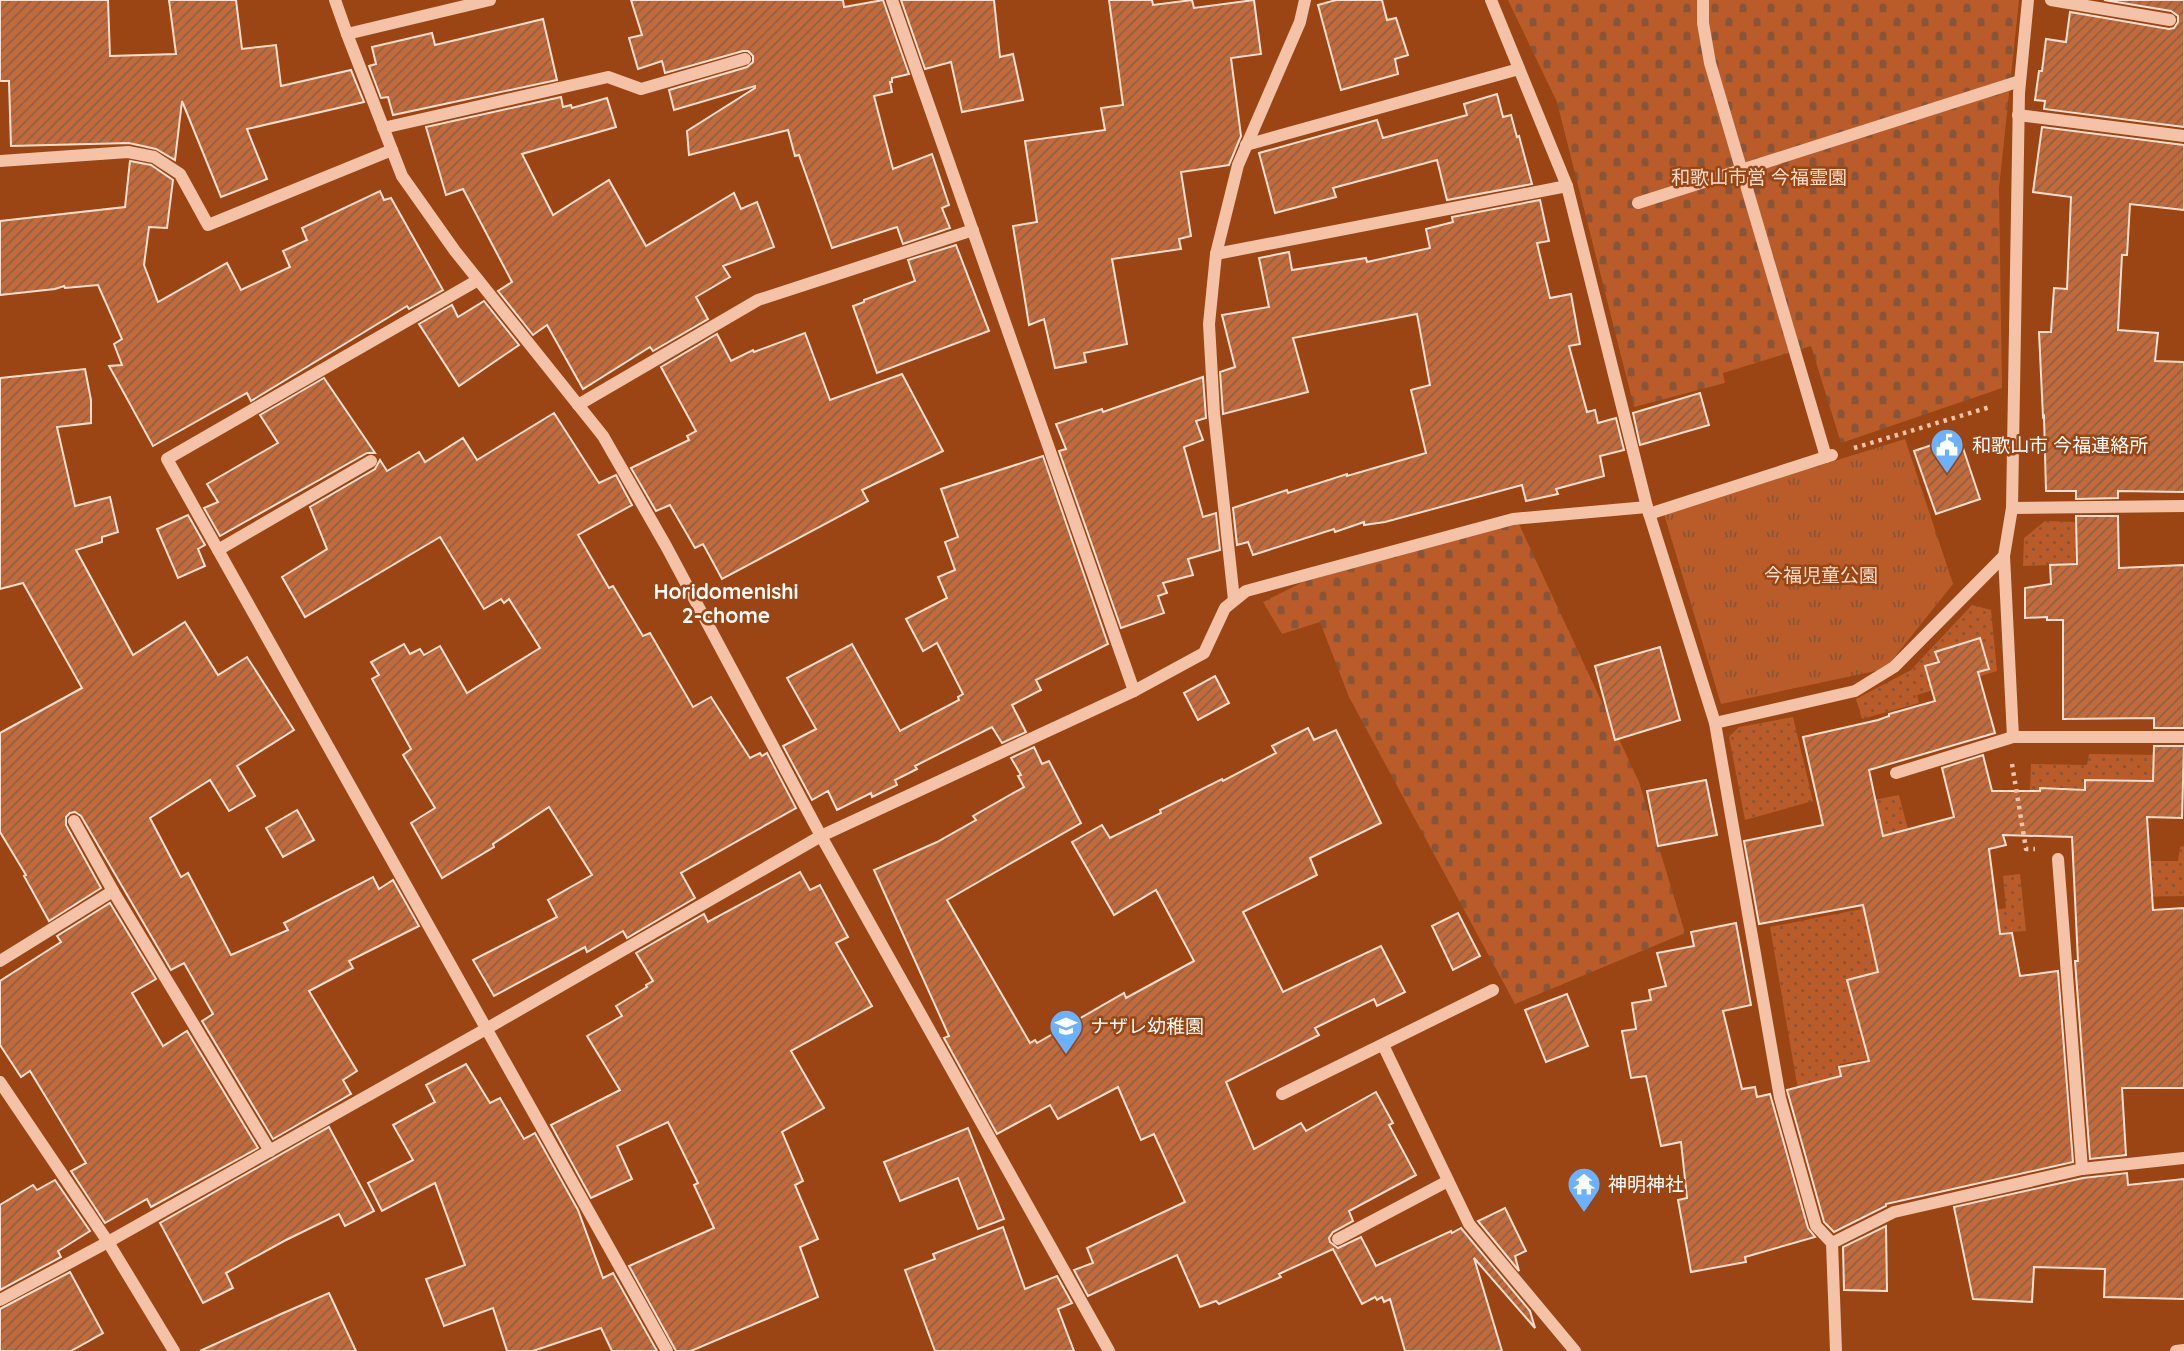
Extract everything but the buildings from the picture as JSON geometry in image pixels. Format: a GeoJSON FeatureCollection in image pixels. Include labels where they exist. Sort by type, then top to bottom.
{"type":"FeatureCollection","features":[{"type":"Feature","properties":{"kind":"street"},"geometry":{"type":"LineString","coordinates":[[335,0],[402,176],[454,251],[603,436],[821,836],[1109,1351]]}},
{"type":"Feature","properties":{"kind":"street"},"geometry":{"type":"LineString","coordinates":[[347,34],[490,0]]}},
{"type":"Feature","properties":{"kind":"street"},"geometry":{"type":"LineString","coordinates":[[892,0],[1134,691]]}},
{"type":"Feature","properties":{"kind":"street"},"geometry":{"type":"LineString","coordinates":[[1234,600],[1214,413],[1209,324],[1216,254],[1238,165],[1300,22],[1305,0]]}},
{"type":"Feature","properties":{"kind":"street"},"geometry":{"type":"LineString","coordinates":[[1491,0],[1567,186],[1648,510],[1715,723],[1780,1098],[1815,1226],[1832,1243],[1836,1351]]}},
{"type":"Feature","properties":{"kind":"street"},"geometry":{"type":"LineString","coordinates":[[0,1300],[486,1029],[821,836],[1134,691],[1204,653],[1225,608],[1246,591],[1513,519],[1648,510],[1829,456],[1710,63],[1703,23],[1703,0]]}},
{"type":"Feature","properties":{"kind":"street"},"geometry":{"type":"LineString","coordinates":[[2011,738],[2004,556],[2012,508],[2018,115],[2028,0]]}},
{"type":"Feature","properties":{"kind":"street"},"geometry":{"type":"LineString","coordinates":[[2051,0],[2170,20]]}},
{"type":"Feature","properties":{"kind":"street"},"geometry":{"type":"LineString","coordinates":[[383,128],[608,77],[641,89],[745,59]]}},
{"type":"Feature","properties":{"kind":"street"},"geometry":{"type":"LineString","coordinates":[[1246,145],[1519,69]]}},
{"type":"Feature","properties":{"kind":"street"},"geometry":{"type":"LineString","coordinates":[[1638,203],[2020,81]]}},
{"type":"Feature","properties":{"kind":"street"},"geometry":{"type":"LineString","coordinates":[[2018,115],[2184,136]]}},
{"type":"Feature","properties":{"kind":"street"},"geometry":{"type":"LineString","coordinates":[[0,161],[128,152],[154,157],[180,174],[208,225],[392,150]]}},
{"type":"Feature","properties":{"kind":"street"},"geometry":{"type":"LineString","coordinates":[[1216,254],[1567,186]]}},
{"type":"Feature","properties":{"kind":"street"},"geometry":{"type":"LineString","coordinates":[[578,405],[758,300],[973,230]]}},
{"type":"Feature","properties":{"kind":"street"},"geometry":{"type":"LineString","coordinates":[[478,280],[167,459],[667,1351]]}},
{"type":"Feature","properties":{"kind":"street"},"geometry":{"type":"LineString","coordinates":[[218,550],[371,461]]}},
{"type":"Feature","properties":{"kind":"street"},"geometry":{"type":"LineString","coordinates":[[2012,508],[2184,506]]}},
{"type":"Feature","properties":{"kind":"street"},"geometry":{"type":"LineString","coordinates":[[1715,723],[1856,691],[1894,667],[2004,556]]}},
{"type":"Feature","properties":{"kind":"street"},"geometry":{"type":"LineString","coordinates":[[1896,773],[2011,738],[2184,737]]}},
{"type":"Feature","properties":{"kind":"street"},"geometry":{"type":"LineString","coordinates":[[75,821],[113,891],[270,1151]]}},
{"type":"Feature","properties":{"kind":"street"},"geometry":{"type":"LineString","coordinates":[[2058,859],[2082,1169]]}},
{"type":"Feature","properties":{"kind":"street"},"geometry":{"type":"LineString","coordinates":[[0,961],[113,891]]}},
{"type":"Feature","properties":{"kind":"street"},"geometry":{"type":"LineString","coordinates":[[1282,1094],[1493,990]]}},
{"type":"Feature","properties":{"kind":"street"},"geometry":{"type":"LineString","coordinates":[[1383,1045],[1469,1224],[1575,1351]]}},
{"type":"Feature","properties":{"kind":"street"},"geometry":{"type":"LineString","coordinates":[[0,1082],[108,1242],[174,1351]]}},
{"type":"Feature","properties":{"kind":"street"},"geometry":{"type":"LineString","coordinates":[[1832,1243],[1894,1212],[2082,1169],[2184,1158]]}},
{"type":"Feature","properties":{"kind":"street"},"geometry":{"type":"LineString","coordinates":[[1338,1239],[1448,1181]]}},
{"type":"Feature","properties":{"kind":"street"},"geometry":{"type":"LineString","coordinates":[[2176,1351],[2184,1350]]}},
{"type":"Feature","properties":{"kind":"path"},"geometry":{"type":"LineString","coordinates":[[1829,456],[2014,400]]}},
{"type":"Feature","properties":{"kind":"path"},"geometry":{"type":"LineString","coordinates":[[2011,738],[2026,849],[2056,848],[2058,859]]}},
{"type":"Feature","properties":{"kind":"green space","name":"和歌山市営 今福霊園"},"geometry":{"type":"Polygon","coordinates":[[[1508,0],[2019,0],[1999,188],[2002,388],[1841,443],[1811,346],[1723,373],[1725,383],[1634,407],[1557,102],[1508,0]]]}},
{"type":"Feature","properties":{"kind":"green space","name":"今福児童公園"},"geometry":{"type":"Polygon","coordinates":[[[1905,439],[1953,584],[1885,669],[1721,704],[1664,514],[1905,439]]]}},
{"type":"Feature","properties":{"kind":"green space"},"geometry":{"type":"Polygon","coordinates":[[[2045,521],[2077,522],[2075,564],[2023,566],[2024,538],[2045,521]]]}},
{"type":"Feature","properties":{"kind":"green space"},"geometry":{"type":"Polygon","coordinates":[[[1518,522],[1639,782],[1685,933],[1515,1004],[1349,697],[1320,622],[1282,634],[1263,602],[1303,582],[1518,522]]]}},
{"type":"Feature","properties":{"kind":"green space"},"geometry":{"type":"Polygon","coordinates":[[[1972,605],[1991,610],[1997,671],[1917,695],[1919,703],[1862,719],[1856,699],[1911,670],[1972,605]]]}},
{"type":"Feature","properties":{"kind":"green space"},"geometry":{"type":"Polygon","coordinates":[[[1793,717],[1813,801],[1745,820],[1729,737],[1739,727],[1793,717]]]}},
{"type":"Feature","properties":{"kind":"green space"},"geometry":{"type":"Polygon","coordinates":[[[2089,754],[2161,755],[2160,780],[2088,779],[2087,792],[2030,790],[2031,764],[2087,765],[2089,754]]]}},
{"type":"Feature","properties":{"kind":"green space"},"geometry":{"type":"Polygon","coordinates":[[[1899,795],[1941,941],[1874,958],[1916,1122],[1884,1056],[1840,1064],[1855,1131],[1813,1140],[1797,1084],[1770,927],[1861,909],[1838,807],[1899,795]]]}},
{"type":"Feature","properties":{"kind":"green space"},"geometry":{"type":"Polygon","coordinates":[[[2184,846],[2184,896],[2130,897],[2128,861],[2178,861],[2180,847],[2184,846]]]}},
{"type":"Feature","properties":{"kind":"green space"},"geometry":{"type":"Polygon","coordinates":[[[2020,874],[2026,931],[1961,935],[1957,917],[2006,908],[2003,876],[2020,874]]]}},
{"type":"Feature","properties":{"kind":"place","name":"和歌山市 今福連絡所"},"geometry":{"type":"Point","coordinates":[1947,475]}},
{"type":"Feature","properties":{"kind":"place","name":"ナザレ幼稚園"},"geometry":{"type":"Point","coordinates":[1066,1056]}},
{"type":"Feature","properties":{"kind":"place","name":"神明神社"},"geometry":{"type":"Point","coordinates":[1584,1214]}},
{"type":"Feature","properties":{"kind":"district","name":"Horidomenishi 2-chome"},"geometry":{"type":"Point","coordinates":[726,603]}}]}
